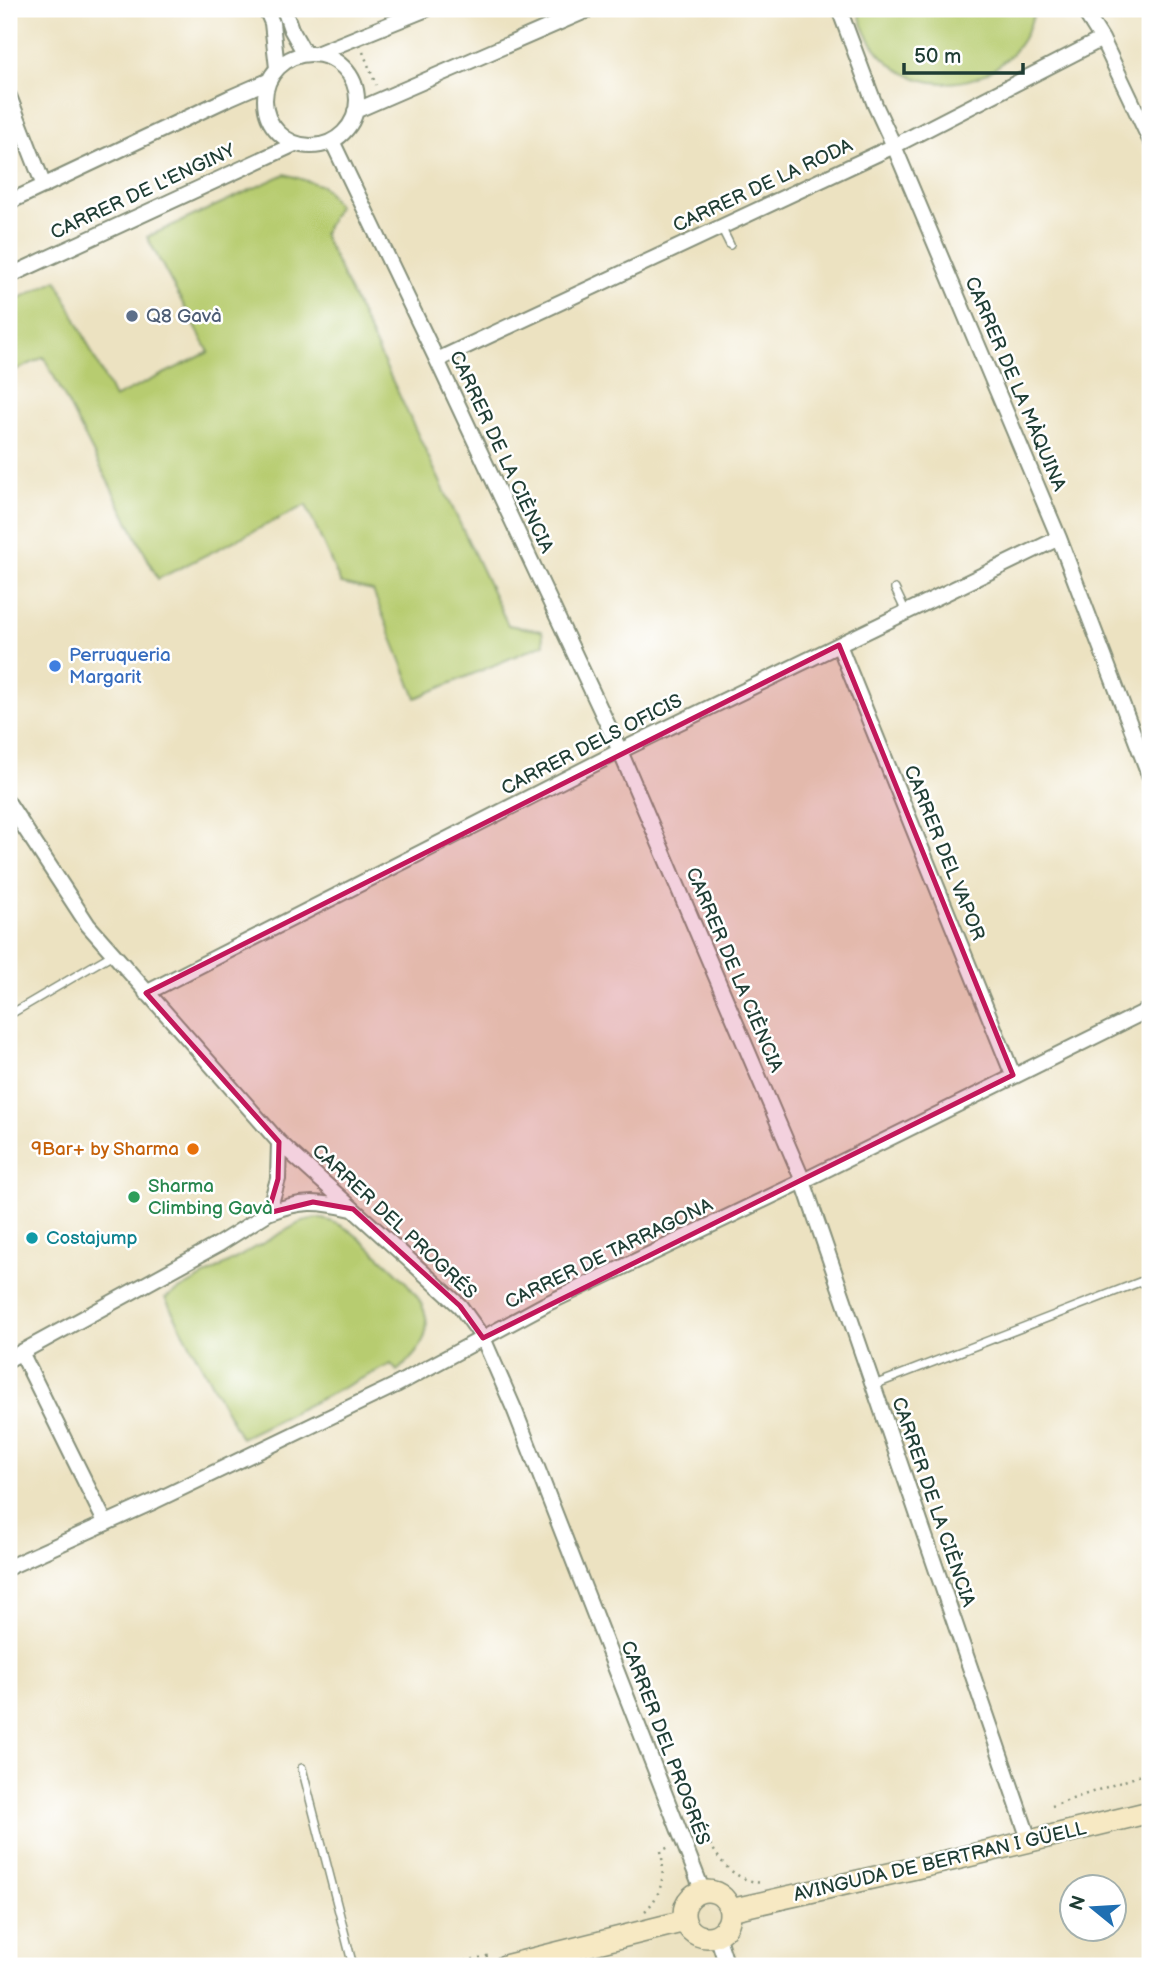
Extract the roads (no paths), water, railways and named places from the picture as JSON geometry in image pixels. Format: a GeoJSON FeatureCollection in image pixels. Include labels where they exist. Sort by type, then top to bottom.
{"type":"FeatureCollection","features":[{"type":"Feature","properties":{"kind":"street"},"geometry":{"type":"LineString","coordinates":[[266,9],[272,23],[277,68]]}},
{"type":"Feature","properties":{"kind":"street"},"geometry":{"type":"LineString","coordinates":[[284,9],[291,29],[311,54],[332,59],[340,65],[351,77],[357,96],[352,121],[342,134],[332,141],[310,146],[295,144],[278,133],[268,120],[264,105],[268,81],[277,68],[290,59],[311,54],[358,38],[427,9]]}},
{"type":"Feature","properties":{"kind":"street"},"geometry":{"type":"LineString","coordinates":[[355,111],[382,102],[590,9]]}},
{"type":"Feature","properties":{"kind":"street","name":"CARRER DE LA MÀQUINA"},"geometry":{"type":"LineString","coordinates":[[839,9],[875,105],[1059,538],[1150,777]]}},
{"type":"Feature","properties":{"kind":"street"},"geometry":{"type":"LineString","coordinates":[[1083,9],[1102,39],[1150,140]]}},
{"type":"Feature","properties":{"kind":"street","name":"CARRER DE LA RODA"},"geometry":{"type":"LineString","coordinates":[[438,360],[894,146],[1102,39]]}},
{"type":"Feature","properties":{"kind":"street"},"geometry":{"type":"LineString","coordinates":[[9,202],[268,81]]}},
{"type":"Feature","properties":{"kind":"street"},"geometry":{"type":"LineString","coordinates":[[9,96],[44,186]]}},
{"type":"Feature","properties":{"kind":"street","name":"CARRER DE LA CIÈNCIA"},"geometry":{"type":"LineString","coordinates":[[332,141],[438,360],[620,751],[803,1181],[1030,1842]]}},
{"type":"Feature","properties":{"kind":"street","name":"CARRER DE L'ENGINY"},"geometry":{"type":"LineString","coordinates":[[9,276],[295,144]]}},
{"type":"Feature","properties":{"kind":"street","name":"CARRER DELS OFICIS"},"geometry":{"type":"LineString","coordinates":[[146,993],[620,751],[1059,538]]}},
{"type":"Feature","properties":{"kind":"street","name":"CARRER DEL VAPOR"},"geometry":{"type":"LineString","coordinates":[[839,645],[1013,1075]]}},
{"type":"Feature","properties":{"kind":"street","name":"CARRER DEL PROGRÉS"},"geometry":{"type":"LineString","coordinates":[[9,804],[88,925],[146,993],[279,1142],[460,1306],[483,1338],[515,1411],[703,1892]]}},
{"type":"Feature","properties":{"kind":"street","name":"CARRER DE TARRAGONA"},"geometry":{"type":"LineString","coordinates":[[9,1567],[155,1501],[396,1385],[546,1304],[803,1181],[1150,1009]]}},
{"type":"Feature","properties":{"kind":"street"},"geometry":{"type":"LineString","coordinates":[[268,1213],[278,1179],[279,1142]]}},
{"type":"Feature","properties":{"kind":"street"},"geometry":{"type":"LineString","coordinates":[[105,1522],[15,1356],[219,1244],[268,1213],[296,1203],[313,1202],[353,1209]]}},
{"type":"Feature","properties":{"kind":"street","name":"AVINGUDA DE BERTRAN I GÜELL"},"geometry":{"type":"LineString","coordinates":[[730,1910],[1150,1812]]}},
{"type":"Feature","properties":{"kind":"street"},"geometry":{"type":"LineString","coordinates":[[703,1892],[718,1894],[726,1900],[730,1910],[728,1924],[717,1935],[706,1938],[690,1930],[685,1921],[684,1912],[688,1902],[693,1896],[703,1892]]}},
{"type":"Feature","properties":{"kind":"street"},"geometry":{"type":"LineString","coordinates":[[516,1965],[685,1921]]}},
{"type":"Feature","properties":{"kind":"street"},"geometry":{"type":"LineString","coordinates":[[717,1935],[727,1966]]}},
{"type":"Feature","properties":{"kind":"lane"},"geometry":{"type":"LineString","coordinates":[[721,227],[730,245]]}},
{"type":"Feature","properties":{"kind":"lane"},"geometry":{"type":"LineString","coordinates":[[895,589],[906,612]]}},
{"type":"Feature","properties":{"kind":"lane"},"geometry":{"type":"LineString","coordinates":[[9,1014],[113,954]]}},
{"type":"Feature","properties":{"kind":"lane"},"geometry":{"type":"LineString","coordinates":[[873,1386],[1150,1278]]}},
{"type":"Feature","properties":{"kind":"lane"},"geometry":{"type":"LineString","coordinates":[[302,1768],[353,1966]]}},
{"type":"Feature","properties":{"kind":"place","name":"Q8 Gavà"},"geometry":{"type":"Point","coordinates":[132,316]}},
{"type":"Feature","properties":{"kind":"place","name":"Perruqueria Margarit"},"geometry":{"type":"Point","coordinates":[55,666]}},
{"type":"Feature","properties":{"kind":"place","name":"9Bar+ by Sharma"},"geometry":{"type":"Point","coordinates":[193,1149]}},
{"type":"Feature","properties":{"kind":"place","name":"Sharma Climbing Gavà"},"geometry":{"type":"Point","coordinates":[134,1197]}},
{"type":"Feature","properties":{"kind":"place","name":"Costajump"},"geometry":{"type":"Point","coordinates":[32,1238]}}]}
